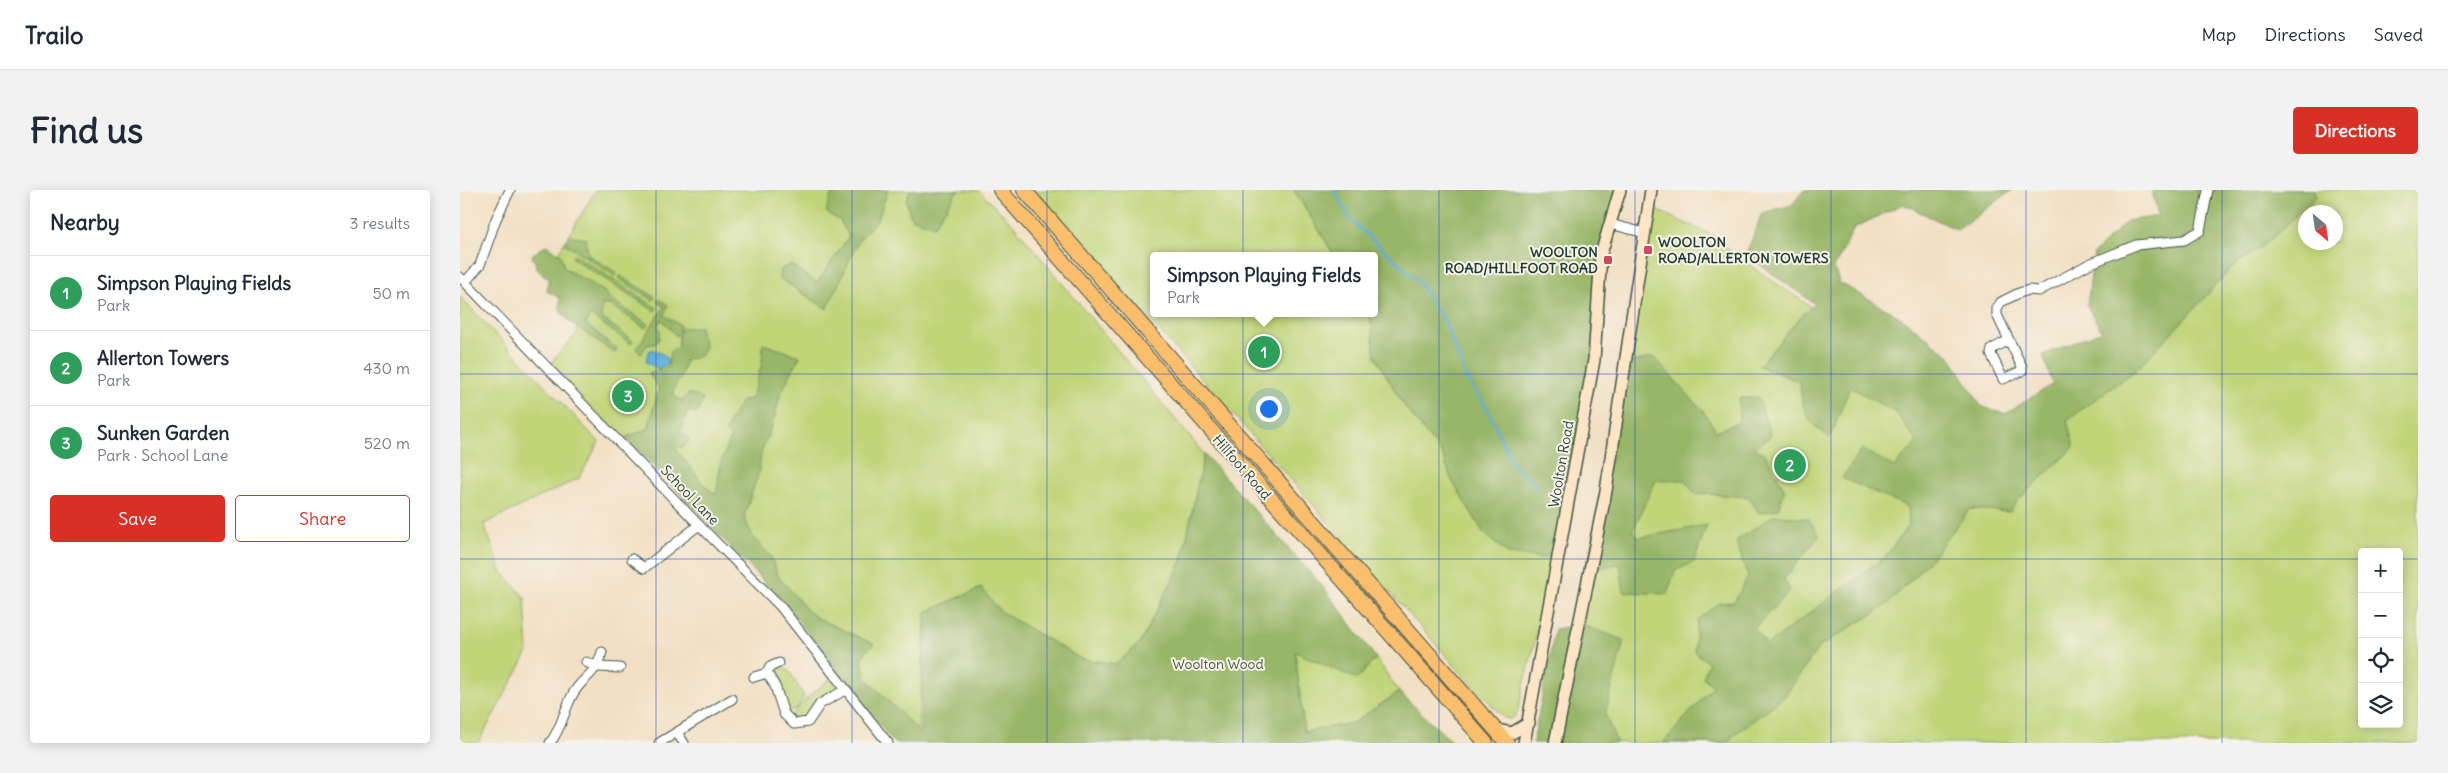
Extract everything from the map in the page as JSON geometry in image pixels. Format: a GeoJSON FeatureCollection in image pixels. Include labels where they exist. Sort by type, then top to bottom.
{"type":"FeatureCollection","features":[{"type":"Feature","properties":{"kind":"highway","name":"Hillfoot Road"},"geometry":{"type":"LineString","coordinates":[[1000,190],[1486,743]]}},
{"type":"Feature","properties":{"kind":"highway","name":"Hillfoot Road"},"geometry":{"type":"LineString","coordinates":[[1024,190],[1507,743]]}},
{"type":"Feature","properties":{"kind":"main road","name":"Woolton Road"},"geometry":{"type":"LineString","coordinates":[[1524,743],[1594,360],[1601,254],[1620,190]]}},
{"type":"Feature","properties":{"kind":"main road"},"geometry":{"type":"LineString","coordinates":[[1555,743],[1606,491],[1651,190]]}},
{"type":"Feature","properties":{"kind":"main road"},"geometry":{"type":"LineString","coordinates":[[1496,730],[1512,733],[1528,723]]}},
{"type":"Feature","properties":{"kind":"street"},"geometry":{"type":"LineString","coordinates":[[463,279],[480,265],[496,219],[510,190]]}},
{"type":"Feature","properties":{"kind":"street"},"geometry":{"type":"LineString","coordinates":[[2009,340],[1997,315],[1996,308],[2001,302],[2029,290],[2040,291],[2089,264],[2136,245],[2184,240],[2200,231],[2208,190]]}},
{"type":"Feature","properties":{"kind":"street"},"geometry":{"type":"LineString","coordinates":[[1610,224],[1645,233]]}},
{"type":"Feature","properties":{"kind":"street","name":"School Lane"},"geometry":{"type":"LineString","coordinates":[[463,279],[699,525],[780,606],[888,743]]}},
{"type":"Feature","properties":{"kind":"street"},"geometry":{"type":"LineString","coordinates":[[632,559],[644,568],[699,525]]}},
{"type":"Feature","properties":{"kind":"street"},"geometry":{"type":"LineString","coordinates":[[550,743],[559,731],[574,692],[598,667],[602,652]]}},
{"type":"Feature","properties":{"kind":"street"},"geometry":{"type":"LineString","coordinates":[[586,662],[598,667],[620,668]]}},
{"type":"Feature","properties":{"kind":"street"},"geometry":{"type":"LineString","coordinates":[[754,677],[767,673],[770,668],[779,663]]}},
{"type":"Feature","properties":{"kind":"street"},"geometry":{"type":"LineString","coordinates":[[767,673],[775,686],[784,714],[794,724],[808,722],[820,704],[845,690]]}},
{"type":"Feature","properties":{"kind":"street"},"geometry":{"type":"LineString","coordinates":[[660,743],[732,699]]}},
{"type":"Feature","properties":{"kind":"street"},"geometry":{"type":"LineString","coordinates":[[677,733],[684,743]]}},
{"type":"Feature","properties":{"kind":"green space"},"geometry":{"type":"Polygon","coordinates":[[[596,190],[978,190],[1012,223],[1204,454],[1182,561],[1140,643],[1116,664],[1081,659],[1001,612],[981,588],[926,612],[917,743],[780,593],[653,464],[588,406],[551,362],[578,332],[555,258],[596,190]]]}},
{"type":"Feature","properties":{"kind":"green space"},"geometry":{"type":"Polygon","coordinates":[[[842,190],[888,190],[878,219],[859,240],[827,309],[779,278],[780,269],[791,265],[817,283],[849,236],[840,221],[826,212],[831,195],[842,190]]]}},
{"type":"Feature","properties":{"kind":"green space"},"geometry":{"type":"Polygon","coordinates":[[[910,190],[958,190],[934,226],[911,218],[906,201],[910,190]]]}},
{"type":"Feature","properties":{"kind":"green space"},"geometry":{"type":"Polygon","coordinates":[[[1035,190],[1294,190],[1333,252],[1150,252],[1150,317],[1370,317],[1375,356],[1403,404],[1442,454],[1452,481],[1557,551],[1517,714],[1511,719],[1504,718],[1464,676],[1035,190]]]}},
{"type":"Feature","properties":{"kind":"green space"},"geometry":{"type":"Polygon","coordinates":[[[1294,190],[1618,190],[1599,253],[1592,357],[1557,551],[1544,558],[1508,554],[1483,532],[1452,481],[1442,454],[1403,404],[1375,356],[1370,317],[1378,317],[1378,252],[1333,252],[1294,190]]]}},
{"type":"Feature","properties":{"kind":"green space"},"geometry":{"type":"Polygon","coordinates":[[[1804,190],[2012,190],[1958,230],[1903,204],[1854,228],[1834,268],[1840,283],[1900,317],[1950,356],[1981,406],[2005,414],[2053,384],[2043,355],[2102,331],[2087,306],[2094,253],[2127,221],[2158,216],[2152,190],[2315,190],[2316,197],[2307,205],[2298,205],[2298,214],[2269,241],[2231,268],[2136,370],[2067,420],[2074,447],[2017,501],[2010,512],[1970,509],[1931,559],[1887,605],[1819,647],[1784,697],[1735,734],[1727,743],[1663,743],[1713,686],[1703,677],[1709,663],[1694,651],[1697,620],[1719,603],[1734,602],[1748,577],[1736,541],[1774,515],[1809,519],[1819,536],[1784,579],[1790,590],[1754,629],[1767,645],[1886,556],[1909,524],[1908,507],[1842,478],[1862,449],[1894,467],[1917,442],[1896,413],[1850,387],[1830,438],[1815,426],[1806,415],[1800,382],[1759,366],[1801,316],[1815,304],[1745,254],[1762,213],[1792,205],[1804,190]]]}},
{"type":"Feature","properties":{"kind":"green space"},"geometry":{"type":"Polygon","coordinates":[[[2264,190],[2418,190],[2418,743],[1558,743],[1650,207],[1709,234],[1739,258],[1823,315],[1988,436],[2069,382],[2264,190]]]}},
{"type":"Feature","properties":{"kind":"green space"},"geometry":{"type":"Polygon","coordinates":[[[569,235],[586,239],[588,255],[617,273],[615,276],[564,243],[569,235]]]}},
{"type":"Feature","properties":{"kind":"green space"},"geometry":{"type":"Polygon","coordinates":[[[546,245],[561,255],[564,268],[605,292],[609,298],[648,324],[645,328],[611,305],[602,305],[601,317],[633,341],[631,344],[590,315],[586,324],[617,349],[615,353],[571,323],[560,311],[560,298],[547,291],[549,279],[538,270],[532,255],[546,245]]]}},
{"type":"Feature","properties":{"kind":"green space"},"geometry":{"type":"Polygon","coordinates":[[[574,254],[657,308],[655,311],[572,258],[574,254]]]}},
{"type":"Feature","properties":{"kind":"green space"},"geometry":{"type":"Polygon","coordinates":[[[620,276],[655,297],[653,300],[619,279],[620,276]]]}},
{"type":"Feature","properties":{"kind":"green space"},"geometry":{"type":"Polygon","coordinates":[[[460,297],[599,442],[579,478],[484,524],[501,571],[525,598],[528,652],[478,743],[460,743],[460,297]]]}},
{"type":"Feature","properties":{"kind":"green space","name":"Woolton Wood"},"geometry":{"type":"Polygon","coordinates":[[[659,299],[668,305],[664,315],[680,325],[679,333],[682,328],[700,327],[705,347],[700,356],[686,360],[680,378],[673,390],[674,396],[682,401],[689,393],[703,399],[697,413],[688,411],[680,431],[689,438],[686,446],[675,448],[703,484],[716,495],[721,462],[731,437],[726,432],[730,420],[741,401],[752,398],[762,363],[763,344],[800,356],[781,393],[772,425],[761,453],[759,471],[744,517],[754,539],[771,556],[778,576],[807,610],[817,618],[874,644],[862,656],[865,677],[920,733],[926,612],[981,588],[1001,612],[1081,659],[1116,664],[1140,643],[1182,561],[1204,454],[1324,588],[1376,658],[1357,679],[1295,652],[1304,732],[1353,723],[1399,692],[1453,743],[894,743],[786,605],[626,437],[648,429],[659,388],[649,374],[668,367],[670,352],[678,347],[679,335],[675,335],[662,319],[657,326],[660,330],[659,339],[655,344],[647,345],[641,354],[636,349],[664,307],[657,302],[659,299]]]}},
{"type":"Feature","properties":{"kind":"green space"},"geometry":{"type":"Polygon","coordinates":[[[1654,357],[1703,411],[1716,431],[1739,422],[1739,398],[1758,397],[1771,436],[1753,448],[1765,454],[1785,490],[1778,509],[1759,513],[1749,497],[1694,493],[1685,480],[1656,480],[1633,530],[1638,538],[1707,525],[1694,562],[1675,571],[1667,594],[1624,592],[1620,564],[1590,569],[1627,363],[1654,357]]]}},
{"type":"Feature","properties":{"kind":"green space"},"geometry":{"type":"Polygon","coordinates":[[[1582,625],[1624,640],[1605,714],[1617,743],[1533,743],[1555,629],[1582,625]]]}},
{"type":"Feature","properties":{"kind":"green space"},"geometry":{"type":"Polygon","coordinates":[[[1295,651],[1357,679],[1376,658],[1399,692],[1353,723],[1304,732],[1295,651]]]}},
{"type":"Feature","properties":{"kind":"green space"},"geometry":{"type":"Polygon","coordinates":[[[781,667],[788,670],[804,696],[797,708],[787,713],[774,677],[774,671],[781,667]]]}},
{"type":"Feature","properties":{"kind":"green space"},"geometry":{"type":"Polygon","coordinates":[[[831,678],[836,686],[836,690],[815,703],[808,717],[800,722],[790,717],[811,694],[831,678]]]}},
{"type":"Feature","properties":{"kind":"water"},"geometry":{"type":"Polygon","coordinates":[[[652,349],[666,356],[668,364],[658,369],[646,362],[648,352],[652,349]]]}},
{"type":"Feature","properties":{"kind":"waterway"},"geometry":{"type":"LineString","coordinates":[[1334,190],[1350,219],[1417,280],[1445,322],[1467,380],[1487,408],[1512,463],[1538,487]]}},
{"type":"Feature","properties":{"kind":"place","name":"WOOLTON ROAD/ALLERTON TOWERS"},"geometry":{"type":"Point","coordinates":[1648,250]}},
{"type":"Feature","properties":{"kind":"place","name":"WOOLTON ROAD/HILLFOOT ROAD"},"geometry":{"type":"Point","coordinates":[1608,260]}},
{"type":"Feature","properties":{"kind":"place","name":"Simpson Playing Fields"},"geometry":{"type":"Point","coordinates":[1264,352]}},
{"type":"Feature","properties":{"kind":"place","name":"Sunken Garden"},"geometry":{"type":"Point","coordinates":[628,396]}},
{"type":"Feature","properties":{"kind":"place","name":"Allerton Towers"},"geometry":{"type":"Point","coordinates":[1790,465]}}]}
